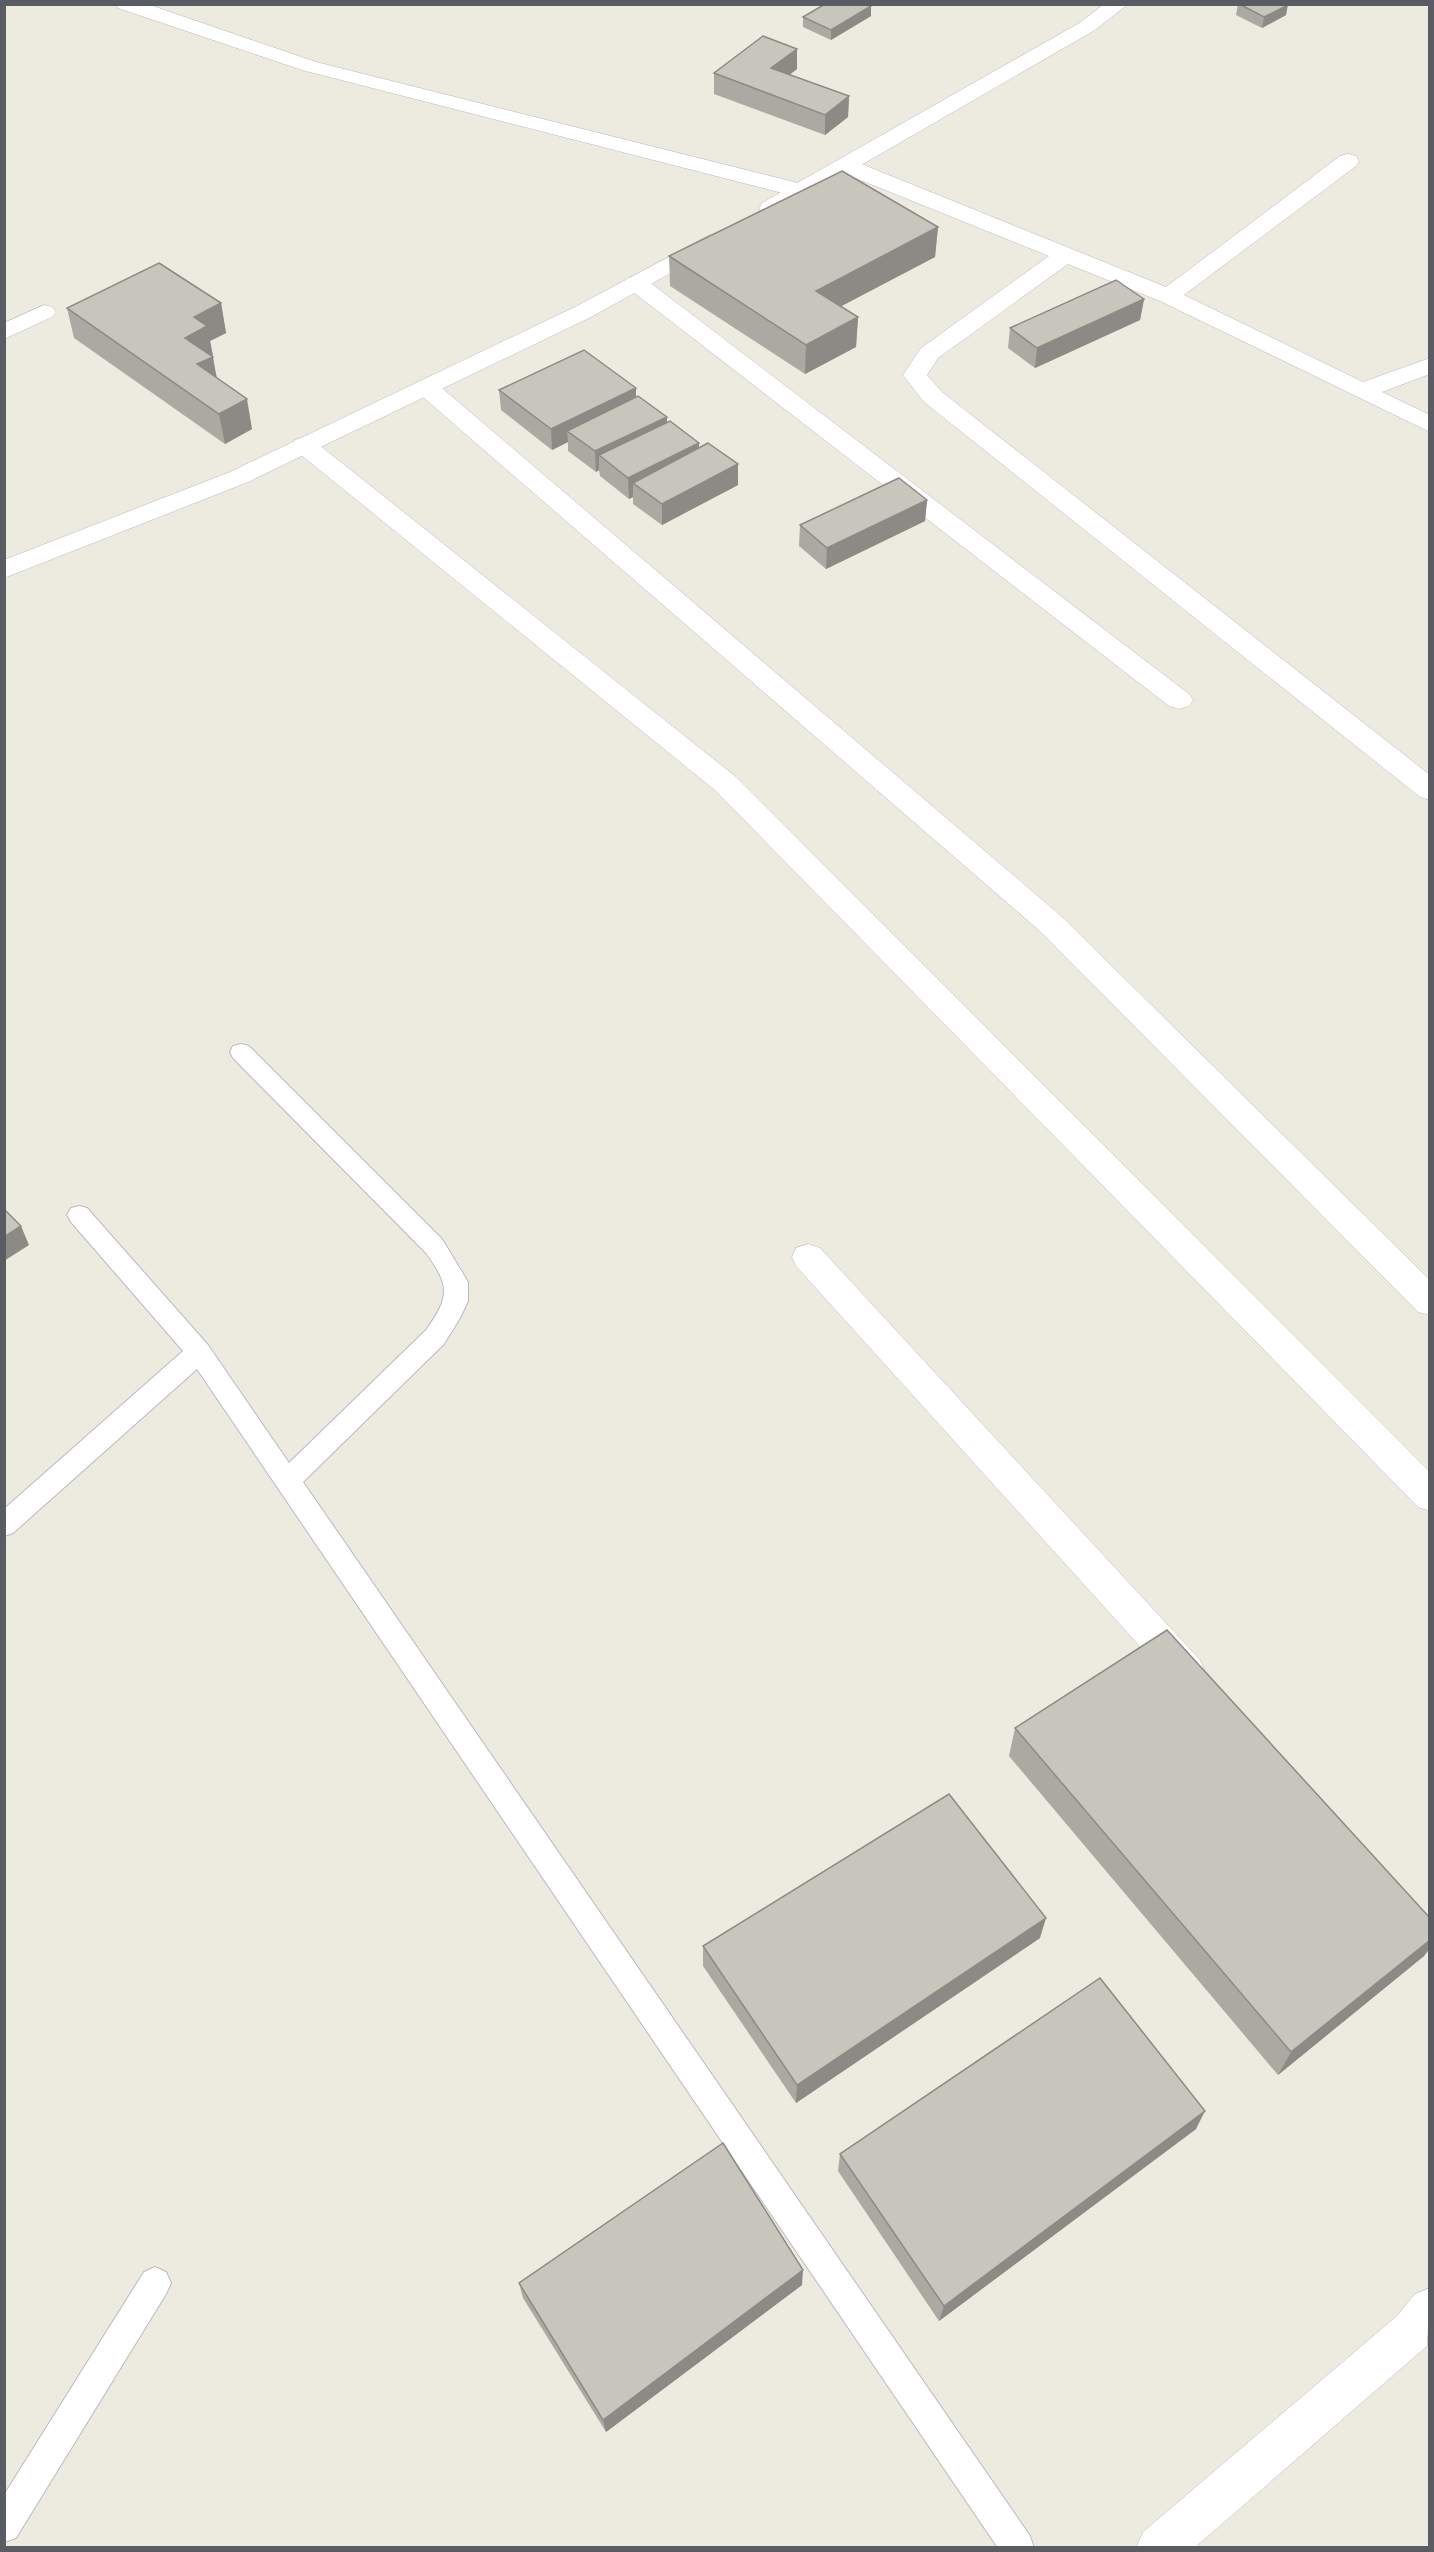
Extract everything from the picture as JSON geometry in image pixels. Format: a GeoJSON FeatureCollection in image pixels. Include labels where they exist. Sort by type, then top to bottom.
{"type":"FeatureCollection","features":[{"type":"Feature","properties":{"kind":"street"},"geometry":{"type":"LineString","coordinates":[[124,4],[309,66],[802,191]]}},
{"type":"Feature","properties":{"kind":"street"},"geometry":{"type":"LineString","coordinates":[[750,220],[1088,26],[1118,4]]}},
{"type":"Feature","properties":{"kind":"street"},"geometry":{"type":"LineString","coordinates":[[1168,296],[1348,161]]}},
{"type":"Feature","properties":{"kind":"street"},"geometry":{"type":"LineString","coordinates":[[846,166],[1168,296],[1430,425]]}},
{"type":"Feature","properties":{"kind":"street"},"geometry":{"type":"LineString","coordinates":[[4,570],[239,477],[583,312],[729,231]]}},
{"type":"Feature","properties":{"kind":"street"},"geometry":{"type":"LineString","coordinates":[[1066,255],[929,353],[915,375],[933,398],[1430,790]]}},
{"type":"Feature","properties":{"kind":"street"},"geometry":{"type":"LineString","coordinates":[[636,283],[1179,700]]}},
{"type":"Feature","properties":{"kind":"street"},"geometry":{"type":"LineString","coordinates":[[4,332],[44,312]]}},
{"type":"Feature","properties":{"kind":"street"},"geometry":{"type":"LineString","coordinates":[[1362,391],[1430,364]]}},
{"type":"Feature","properties":{"kind":"street"},"geometry":{"type":"LineString","coordinates":[[426,387],[1051,924],[1430,1302]]}},
{"type":"Feature","properties":{"kind":"street"},"geometry":{"type":"LineString","coordinates":[[304,445],[726,784],[1430,1496]]}},
{"type":"Feature","properties":{"kind":"street"},"geometry":{"type":"LineString","coordinates":[[808,1257],[1212,1698]]}},
{"type":"Feature","properties":{"kind":"street"},"geometry":{"type":"LineString","coordinates":[[1159,2547],[1424,2328]]}},
{"type":"Feature","properties":{"kind":"lane"},"geometry":{"type":"LineString","coordinates":[[241,1053],[434,1246],[452,1270],[460,1291],[451,1315],[435,1337],[287,1481]]}},
{"type":"Feature","properties":{"kind":"lane"},"geometry":{"type":"LineString","coordinates":[[79,1215],[199,1352],[1018,2547]]}},
{"type":"Feature","properties":{"kind":"lane"},"geometry":{"type":"LineString","coordinates":[[4,1525],[199,1352]]}},
{"type":"Feature","properties":{"kind":"lane"},"geometry":{"type":"LineString","coordinates":[[4,2526],[155,2283]]}},
{"type":"Feature","properties":{"kind":"building"},"geometry":{"type":"Polygon","coordinates":[[[825,4],[868,4],[871,6],[831,30],[803,17],[825,4]]]}},
{"type":"Feature","properties":{"kind":"building"},"geometry":{"type":"Polygon","coordinates":[[[1239,4],[1288,4],[1288,5],[1264,17],[1239,4]]]}},
{"type":"Feature","properties":{"kind":"building"},"geometry":{"type":"Polygon","coordinates":[[[763,36],[797,49],[771,68],[849,96],[825,115],[714,73],[763,36]]]}},
{"type":"Feature","properties":{"kind":"building"},"geometry":{"type":"Polygon","coordinates":[[[842,171],[938,227],[816,291],[858,317],[806,345],[669,256],[842,171]]]}},
{"type":"Feature","properties":{"kind":"building"},"geometry":{"type":"Polygon","coordinates":[[[159,263],[221,303],[194,317],[207,326],[185,338],[213,357],[197,364],[247,399],[219,414],[67,308],[159,263]]]}},
{"type":"Feature","properties":{"kind":"building"},"geometry":{"type":"Polygon","coordinates":[[[1116,280],[1144,299],[1037,348],[1010,328],[1116,280]]]}},
{"type":"Feature","properties":{"kind":"building"},"geometry":{"type":"Polygon","coordinates":[[[584,350],[636,388],[551,429],[499,390],[584,350]]]}},
{"type":"Feature","properties":{"kind":"building"},"geometry":{"type":"Polygon","coordinates":[[[638,396],[667,417],[595,451],[567,431],[638,396]]]}},
{"type":"Feature","properties":{"kind":"building"},"geometry":{"type":"Polygon","coordinates":[[[670,421],[699,443],[628,478],[599,455],[670,421]]]}},
{"type":"Feature","properties":{"kind":"building"},"geometry":{"type":"Polygon","coordinates":[[[708,443],[738,464],[662,504],[633,483],[708,443]]]}},
{"type":"Feature","properties":{"kind":"building"},"geometry":{"type":"Polygon","coordinates":[[[899,478],[927,500],[827,548],[800,525],[899,478]]]}},
{"type":"Feature","properties":{"kind":"building"},"geometry":{"type":"Polygon","coordinates":[[[4,1209],[21,1226],[4,1237],[4,1209]]]}},
{"type":"Feature","properties":{"kind":"building"},"geometry":{"type":"Polygon","coordinates":[[[1167,1630],[1430,1918],[1430,1940],[1291,2052],[1015,1728],[1167,1630]]]}},
{"type":"Feature","properties":{"kind":"building"},"geometry":{"type":"Polygon","coordinates":[[[949,1794],[1046,1918],[797,2085],[703,1946],[949,1794]]]}},
{"type":"Feature","properties":{"kind":"building"},"geometry":{"type":"Polygon","coordinates":[[[1100,1978],[1205,2111],[944,2306],[840,2154],[1100,1978]]]}},
{"type":"Feature","properties":{"kind":"building"},"geometry":{"type":"Polygon","coordinates":[[[723,2143],[803,2270],[603,2420],[519,2283],[723,2143]]]}}]}
